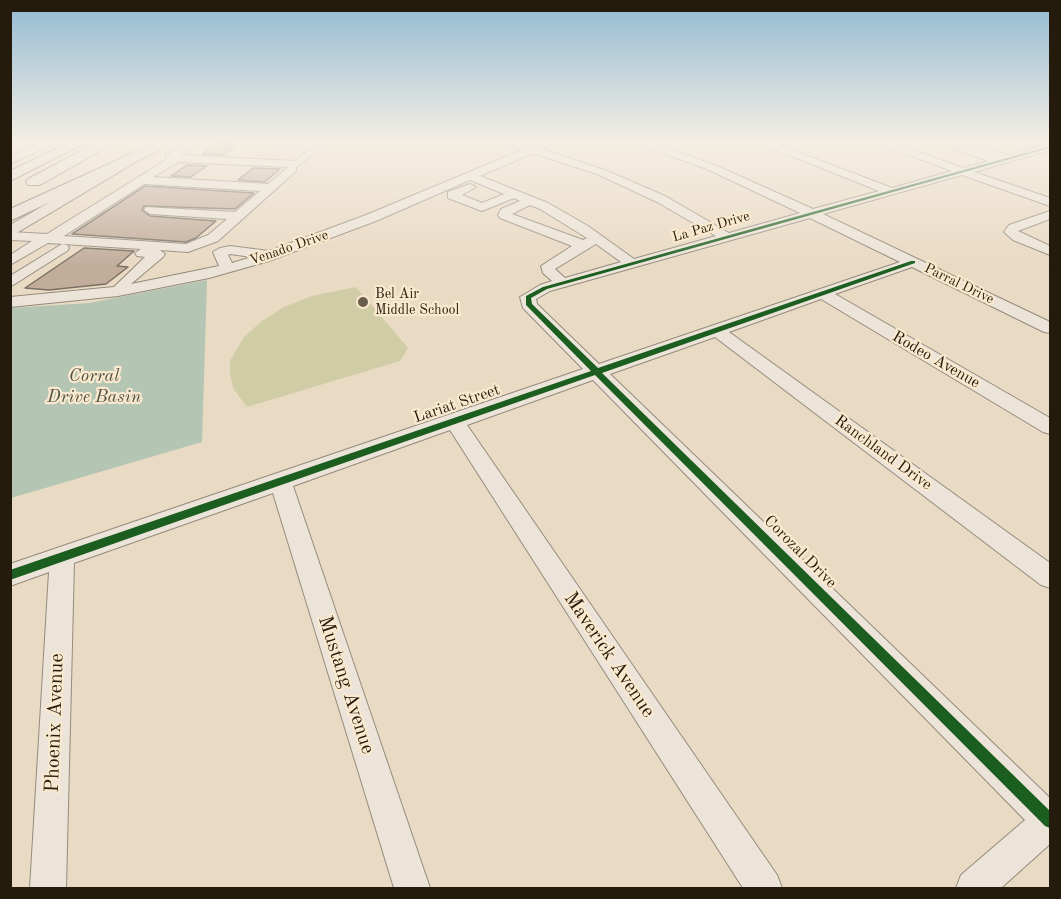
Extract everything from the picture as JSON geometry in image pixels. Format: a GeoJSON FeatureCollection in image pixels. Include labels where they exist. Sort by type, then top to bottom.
{"type":"FeatureCollection","features":[{"type":"Feature","properties":{"kind":"highway"},"geometry":{"type":"LineString","coordinates":[[10,205],[51,183]]}},
{"type":"Feature","properties":{"kind":"highway"},"geometry":{"type":"LineString","coordinates":[[10,216],[79,183]]}},
{"type":"Feature","properties":{"kind":"main road"},"geometry":{"type":"LineString","coordinates":[[10,234],[95,183]]}},
{"type":"Feature","properties":{"kind":"street"},"geometry":{"type":"LineString","coordinates":[[10,261],[136,183]]}},
{"type":"Feature","properties":{"kind":"street"},"geometry":{"type":"LineString","coordinates":[[219,183],[271,188]]}},
{"type":"Feature","properties":{"kind":"street"},"geometry":{"type":"LineString","coordinates":[[42,241],[188,248],[213,238],[277,183]]}},
{"type":"Feature","properties":{"kind":"street","name":"Venado Drive"},"geometry":{"type":"LineString","coordinates":[[10,302],[118,291],[227,268],[220,252],[230,250],[262,253],[267,257],[361,223],[454,183]]}},
{"type":"Feature","properties":{"kind":"street"},"geometry":{"type":"LineString","coordinates":[[480,183],[452,195],[482,207],[516,193]]}},
{"type":"Feature","properties":{"kind":"street"},"geometry":{"type":"LineString","coordinates":[[489,183],[531,200],[597,239],[631,263]]}},
{"type":"Feature","properties":{"kind":"street"},"geometry":{"type":"LineString","coordinates":[[626,183],[727,237]]}},
{"type":"Feature","properties":{"kind":"street","name":"Parral Drive"},"geometry":{"type":"LineString","coordinates":[[746,183],[1050,328]]}},
{"type":"Feature","properties":{"kind":"street"},"geometry":{"type":"LineString","coordinates":[[869,183],[890,191]]}},
{"type":"Feature","properties":{"kind":"street","name":"La Paz Drive"},"geometry":{"type":"LineString","coordinates":[[529,305],[528,297],[532,293],[562,283],[919,183]]}},
{"type":"Feature","properties":{"kind":"street"},"geometry":{"type":"LineString","coordinates":[[997,183],[1050,202]]}},
{"type":"Feature","properties":{"kind":"street"},"geometry":{"type":"LineString","coordinates":[[531,200],[505,212],[504,215],[583,245]]}},
{"type":"Feature","properties":{"kind":"street"},"geometry":{"type":"LineString","coordinates":[[150,210],[238,216]]}},
{"type":"Feature","properties":{"kind":"street"},"geometry":{"type":"LineString","coordinates":[[1050,215],[1014,228],[1011,232],[1050,251]]}},
{"type":"Feature","properties":{"kind":"street"},"geometry":{"type":"LineString","coordinates":[[10,234],[62,248],[158,254],[127,280],[118,291]]}},
{"type":"Feature","properties":{"kind":"street"},"geometry":{"type":"LineString","coordinates":[[562,283],[548,270],[548,266],[597,239]]}},
{"type":"Feature","properties":{"kind":"street"},"geometry":{"type":"LineString","coordinates":[[10,283],[62,248]]}},
{"type":"Feature","properties":{"kind":"street","name":"Lariat Street"},"geometry":{"type":"LineString","coordinates":[[10,575],[913,262]]}},
{"type":"Feature","properties":{"kind":"street","name":"Rodeo Avenue"},"geometry":{"type":"LineString","coordinates":[[822,293],[1050,427]]}},
{"type":"Feature","properties":{"kind":"street","name":"Corozal Drive"},"geometry":{"type":"LineString","coordinates":[[529,305],[1050,821]]}},
{"type":"Feature","properties":{"kind":"street","name":"Ranchland Drive"},"geometry":{"type":"LineString","coordinates":[[716,330],[1050,577]]}},
{"type":"Feature","properties":{"kind":"street","name":"Maverick Avenue"},"geometry":{"type":"LineString","coordinates":[[454,421],[764,888]]}},
{"type":"Feature","properties":{"kind":"street","name":"Mustang Avenue"},"geometry":{"type":"LineString","coordinates":[[280,481],[412,888]]}},
{"type":"Feature","properties":{"kind":"street","name":"Phoenix Avenue"},"geometry":{"type":"LineString","coordinates":[[48,888],[62,556]]}},
{"type":"Feature","properties":{"kind":"street"},"geometry":{"type":"LineString","coordinates":[[974,888],[1050,821]]}},
{"type":"Feature","properties":{"kind":"shaded area"},"geometry":{"type":"Polygon","coordinates":[[[356,287],[408,348],[400,361],[247,407],[233,388],[230,373],[230,361],[244,337],[262,321],[284,307],[312,296],[356,287]]]}},
{"type":"Feature","properties":{"kind":"water","name":"Corral Drive Basin"},"geometry":{"type":"Polygon","coordinates":[[[207,280],[202,442],[11,498],[11,308],[89,303],[207,280]]]}},
{"type":"Feature","properties":{"kind":"building"},"geometry":{"type":"Polygon","coordinates":[[[145,186],[254,193],[235,209],[144,206],[142,210],[150,216],[216,221],[196,238],[186,242],[72,234],[145,186]]]}},
{"type":"Feature","properties":{"kind":"building"},"geometry":{"type":"Polygon","coordinates":[[[84,248],[134,251],[117,266],[128,267],[106,284],[49,290],[25,288],[84,248]]]}},
{"type":"Feature","properties":{"kind":"cycle path"},"geometry":{"type":"LineString","coordinates":[[921,183],[545,288],[528,297],[529,305],[1050,821]]}},
{"type":"Feature","properties":{"kind":"cycle path"},"geometry":{"type":"LineString","coordinates":[[10,575],[913,262]]}},
{"type":"Feature","properties":{"kind":"place","name":"Bel Air Middle School"},"geometry":{"type":"Point","coordinates":[363,302]}}]}
